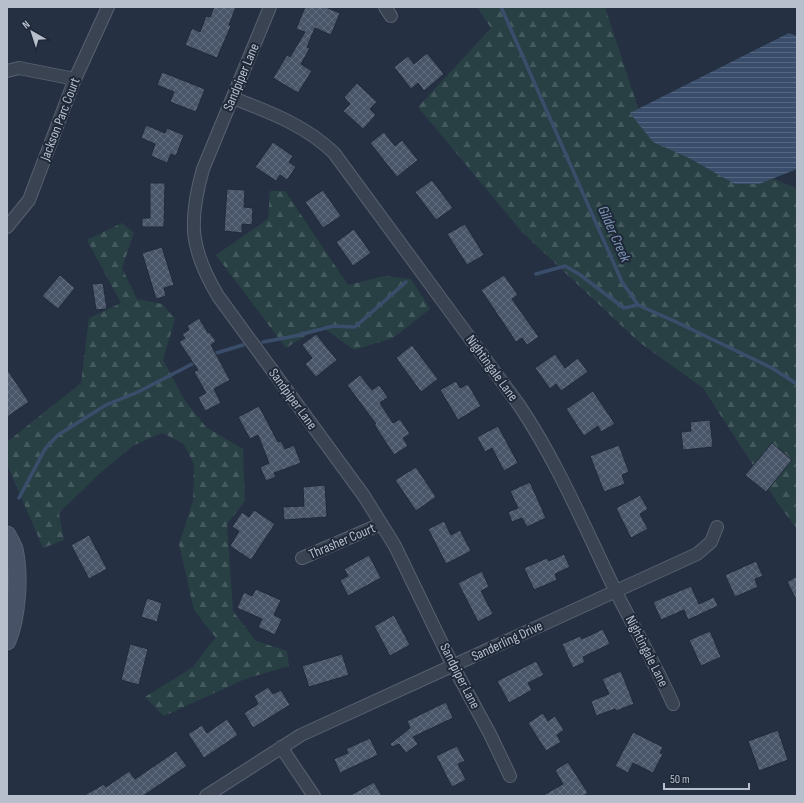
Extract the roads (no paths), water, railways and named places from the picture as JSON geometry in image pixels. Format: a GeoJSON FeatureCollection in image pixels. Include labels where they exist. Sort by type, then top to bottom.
{"type":"FeatureCollection","features":[{"type":"Feature","properties":{"kind":"street","name":"Jackson Parc Court"},"geometry":{"type":"LineString","coordinates":[[7,227],[29,200],[75,79],[108,7]]}},
{"type":"Feature","properties":{"kind":"street","name":"Sandpiper Lane"},"geometry":{"type":"LineString","coordinates":[[270,7],[203,170],[197,191],[194,210],[195,245],[207,277],[218,296],[364,496],[381,524],[404,564],[510,776]]}},
{"type":"Feature","properties":{"kind":"street"},"geometry":{"type":"LineString","coordinates":[[7,71],[19,68],[75,79]]}},
{"type":"Feature","properties":{"kind":"street","name":"Nightingale Lane"},"geometry":{"type":"LineString","coordinates":[[233,98],[306,130],[324,143],[342,162],[535,428],[555,463],[616,591],[665,684],[673,704]]}},
{"type":"Feature","properties":{"kind":"street","name":"Thrasher Court"},"geometry":{"type":"LineString","coordinates":[[302,558],[381,524]]}},
{"type":"Feature","properties":{"kind":"street","name":"Sanderling Drive"},"geometry":{"type":"LineString","coordinates":[[206,796],[281,748],[321,726],[696,554],[711,542],[717,527]]}},
{"type":"Feature","properties":{"kind":"street"},"geometry":{"type":"LineString","coordinates":[[7,535],[14,548],[16,600],[10,634],[7,642]]}},
{"type":"Feature","properties":{"kind":"street"},"geometry":{"type":"LineString","coordinates":[[281,748],[314,796]]}},
{"type":"Feature","properties":{"kind":"water"},"geometry":{"type":"Polygon","coordinates":[[[789,33],[797,36],[797,169],[759,184],[735,184],[689,158],[653,142],[630,113],[789,33]]]}},
{"type":"Feature","properties":{"kind":"waterway","name":"Gilder Creek"},"geometry":{"type":"LineString","coordinates":[[501,7],[622,282],[638,305],[772,368],[797,384]]}},
{"type":"Feature","properties":{"kind":"waterway"},"geometry":{"type":"LineString","coordinates":[[536,274],[565,266],[579,274],[624,308],[638,305]]}},
{"type":"Feature","properties":{"kind":"waterway"},"geometry":{"type":"LineString","coordinates":[[263,342],[295,336],[333,326],[355,327],[406,282]]}},
{"type":"Feature","properties":{"kind":"waterway"},"geometry":{"type":"LineString","coordinates":[[213,354],[243,345]]}},
{"type":"Feature","properties":{"kind":"waterway"},"geometry":{"type":"LineString","coordinates":[[19,498],[45,449],[58,435],[106,405],[138,392],[196,362]]}}]}
